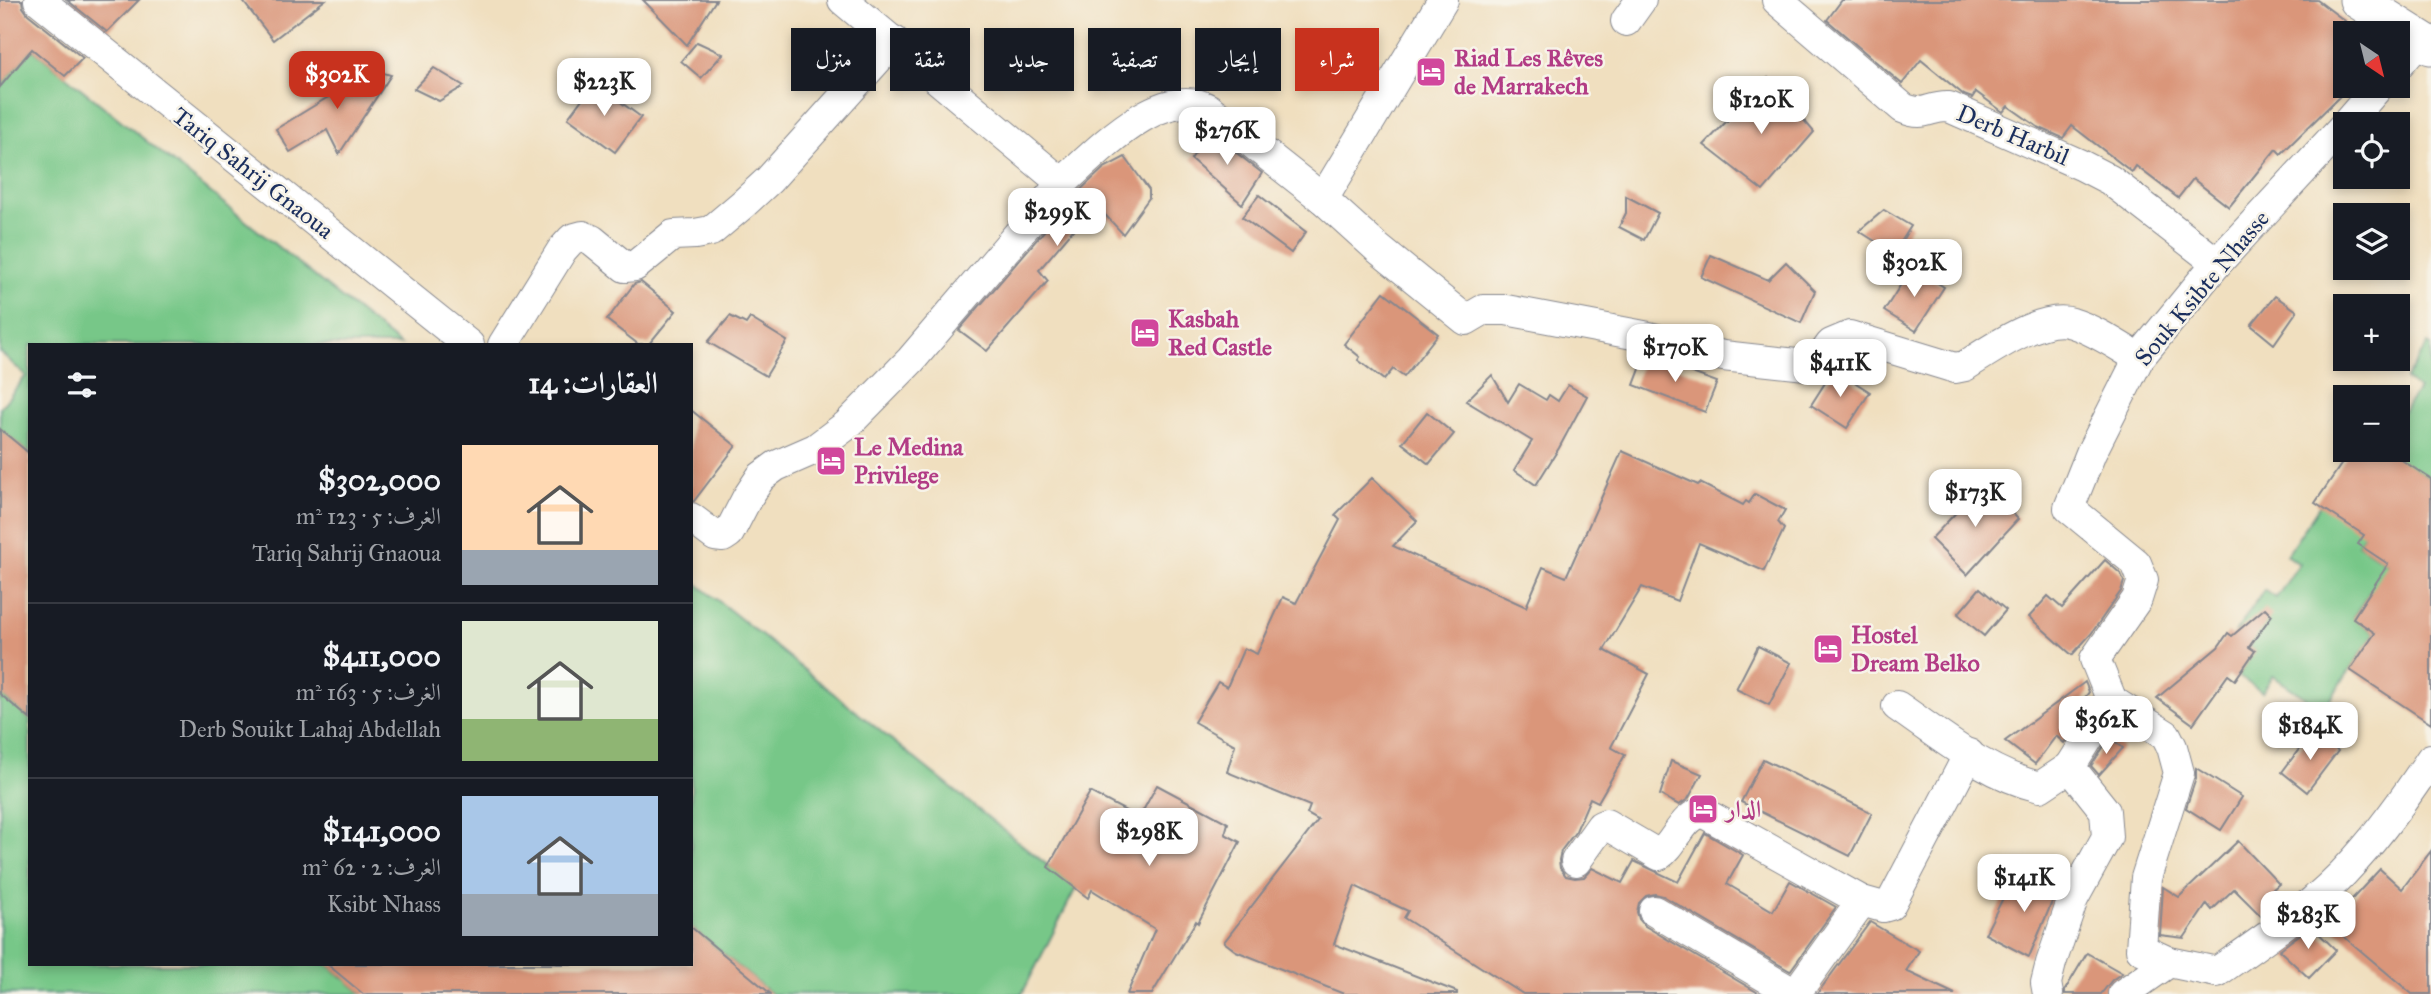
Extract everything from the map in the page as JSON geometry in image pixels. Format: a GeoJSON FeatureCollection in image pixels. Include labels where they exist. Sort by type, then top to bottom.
{"type":"FeatureCollection","features":[{"type":"Feature","properties":{"kind":"street","name":"Tariq Sahrij Gnaoua"},"geometry":{"type":"LineString","coordinates":[[39,0],[467,343]]}},
{"type":"Feature","properties":{"kind":"street"},"geometry":{"type":"LineString","coordinates":[[843,0],[890,38]]}},
{"type":"Feature","properties":{"kind":"street"},"geometry":{"type":"LineString","coordinates":[[1323,199],[1443,0]]}},
{"type":"Feature","properties":{"kind":"street","name":"Derb Harbil"},"geometry":{"type":"LineString","coordinates":[[1777,0],[1903,108],[1915,113],[1925,113],[1940,107],[1949,107],[2081,165],[2110,180],[2217,263]]}},
{"type":"Feature","properties":{"kind":"street"},"geometry":{"type":"LineString","coordinates":[[2358,0],[2416,50]]}},
{"type":"Feature","properties":{"kind":"street"},"geometry":{"type":"LineString","coordinates":[[504,343],[545,276],[572,239],[583,236],[592,240],[625,267],[630,268],[673,235],[710,231],[768,180],[890,45]]}},
{"type":"Feature","properties":{"kind":"street"},"geometry":{"type":"LineString","coordinates":[[953,91],[1062,183]]}},
{"type":"Feature","properties":{"kind":"street","name":"Souk Ksibte Nhasse"},"geometry":{"type":"LineString","coordinates":[[2356,112],[2369,98]]}},
{"type":"Feature","properties":{"kind":"street"},"geometry":{"type":"LineString","coordinates":[[693,520],[715,536],[723,537],[733,528],[747,498],[768,471],[815,449],[833,437],[874,399],[911,360],[1062,183],[1117,132],[1166,106],[1197,102],[1323,199],[1376,247],[1466,320],[1483,310],[1506,310],[1649,337],[1723,356],[1815,366],[1831,344],[1850,336],[1955,368],[1965,366],[2038,324],[2061,320],[2073,323],[2139,358]]}},
{"type":"Feature","properties":{"kind":"street","name":"Souk Ksibte Nhasse"},"geometry":{"type":"LineString","coordinates":[[2112,701],[2095,659],[2137,599],[2143,580],[2136,563],[2069,508],[2091,453],[2139,358],[2217,263],[2333,138]]}},
{"type":"Feature","properties":{"kind":"street"},"geometry":{"type":"LineString","coordinates":[[1897,706],[1969,754],[2020,782],[2040,787],[2070,766],[2112,701],[2166,735],[2179,774],[2146,878],[2141,949],[2169,962],[2217,972],[2306,907],[2355,861],[2411,790],[2431,759]]}},
{"type":"Feature","properties":{"kind":"street"},"geometry":{"type":"LineString","coordinates":[[1576,861],[1601,826],[1606,824],[1659,855],[1666,850],[1689,819],[1697,813],[1704,813],[1862,901],[1883,907],[1894,901],[1969,754]]}},
{"type":"Feature","properties":{"kind":"street"},"geometry":{"type":"LineString","coordinates":[[2048,994],[2046,983],[2051,963],[2073,899],[2107,837],[2105,811],[2070,766]]}},
{"type":"Feature","properties":{"kind":"street"},"geometry":{"type":"LineString","coordinates":[[1654,911],[1795,994],[1862,901]]}},
{"type":"Feature","properties":{"kind":"street"},"geometry":{"type":"LineString","coordinates":[[2123,994],[2169,962]]}},
{"type":"Feature","properties":{"kind":"green space"},"geometry":{"type":"Polygon","coordinates":[[[32,49],[398,343],[28,343],[28,452],[0,429],[0,408],[26,376],[0,352],[0,87],[32,49]]]}},
{"type":"Feature","properties":{"kind":"green space"},"geometry":{"type":"Polygon","coordinates":[[[2428,344],[2431,346],[2431,479],[2410,466],[2358,544],[2410,579],[2370,592],[2353,617],[2375,633],[2323,710],[2273,676],[2262,692],[2238,676],[2254,651],[2233,636],[2264,590],[2276,598],[2299,564],[2287,555],[2348,462],[2410,462],[2410,401],[2418,389],[2405,379],[2428,344]]]}},
{"type":"Feature","properties":{"kind":"green space"},"geometry":{"type":"Polygon","coordinates":[[[693,581],[1076,888],[1022,994],[771,994],[693,929],[693,581]]]}},
{"type":"Feature","properties":{"kind":"green space"},"geometry":{"type":"Polygon","coordinates":[[[0,694],[28,717],[28,966],[329,966],[363,994],[0,994],[0,694]]]}},
{"type":"Feature","properties":{"kind":"building"},"geometry":{"type":"Polygon","coordinates":[[[0,0],[22,0],[28,14],[83,58],[65,76],[32,49],[0,87],[0,0]]]}},
{"type":"Feature","properties":{"kind":"building"},"geometry":{"type":"Polygon","coordinates":[[[67,0],[139,0],[107,32],[67,0]]]}},
{"type":"Feature","properties":{"kind":"building"},"geometry":{"type":"Polygon","coordinates":[[[242,0],[325,0],[273,40],[242,0]]]}},
{"type":"Feature","properties":{"kind":"building"},"geometry":{"type":"Polygon","coordinates":[[[643,0],[716,0],[687,45],[643,0]]]}},
{"type":"Feature","properties":{"kind":"building"},"geometry":{"type":"Polygon","coordinates":[[[1842,0],[2317,0],[2345,21],[2333,21],[2333,98],[2338,98],[2281,154],[2276,149],[2229,207],[2193,179],[2178,198],[2136,166],[2132,172],[2072,126],[2063,138],[2038,127],[2008,106],[2003,112],[1976,92],[1972,98],[1964,95],[1921,60],[1902,84],[1827,20],[1842,0]]]}},
{"type":"Feature","properties":{"kind":"building"},"geometry":{"type":"Polygon","coordinates":[[[697,42],[723,54],[701,78],[681,61],[697,42]]]}},
{"type":"Feature","properties":{"kind":"building"},"geometry":{"type":"Polygon","coordinates":[[[353,65],[391,75],[339,154],[327,130],[290,152],[276,129],[338,91],[353,65]]]}},
{"type":"Feature","properties":{"kind":"building"},"geometry":{"type":"Polygon","coordinates":[[[434,68],[464,86],[439,101],[414,89],[434,68]]]}},
{"type":"Feature","properties":{"kind":"building"},"geometry":{"type":"Polygon","coordinates":[[[1768,78],[1814,132],[1763,191],[1704,145],[1768,78]]]}},
{"type":"Feature","properties":{"kind":"building"},"geometry":{"type":"Polygon","coordinates":[[[594,83],[641,117],[615,152],[568,118],[594,83]]]}},
{"type":"Feature","properties":{"kind":"building"},"geometry":{"type":"Polygon","coordinates":[[[1210,132],[1262,173],[1242,204],[1191,159],[1210,132]]]}},
{"type":"Feature","properties":{"kind":"building"},"geometry":{"type":"Polygon","coordinates":[[[1125,157],[1149,190],[1149,198],[1123,234],[1095,204],[1039,270],[1048,281],[987,351],[959,330],[1075,195],[1104,168],[1125,157]]]}},
{"type":"Feature","properties":{"kind":"building"},"geometry":{"type":"Polygon","coordinates":[[[1259,195],[1306,232],[1291,253],[1242,217],[1259,195]]]}},
{"type":"Feature","properties":{"kind":"building"},"geometry":{"type":"Polygon","coordinates":[[[1626,196],[1658,213],[1644,240],[1619,227],[1626,213],[1626,196]]]}},
{"type":"Feature","properties":{"kind":"building"},"geometry":{"type":"Polygon","coordinates":[[[1884,210],[1911,226],[1894,253],[1859,231],[1884,210]]]}},
{"type":"Feature","properties":{"kind":"building"},"geometry":{"type":"Polygon","coordinates":[[[1711,255],[1768,280],[1786,262],[1815,291],[1801,323],[1701,277],[1711,255]]]}},
{"type":"Feature","properties":{"kind":"building"},"geometry":{"type":"Polygon","coordinates":[[[1912,267],[1944,287],[1916,331],[1884,311],[1912,267]]]}},
{"type":"Feature","properties":{"kind":"building"},"geometry":{"type":"Polygon","coordinates":[[[641,282],[676,311],[650,343],[637,343],[607,320],[634,284],[641,282]]]}},
{"type":"Feature","properties":{"kind":"building"},"geometry":{"type":"Polygon","coordinates":[[[1384,292],[1438,334],[1404,377],[1393,369],[1384,380],[1358,360],[1360,357],[1344,344],[1384,292]]]}},
{"type":"Feature","properties":{"kind":"building"},"geometry":{"type":"Polygon","coordinates":[[[2275,296],[2297,311],[2274,344],[2251,325],[2275,296]]]}},
{"type":"Feature","properties":{"kind":"building"},"geometry":{"type":"Polygon","coordinates":[[[730,316],[746,324],[750,318],[787,341],[766,376],[708,342],[730,316]]]}},
{"type":"Feature","properties":{"kind":"building"},"geometry":{"type":"Polygon","coordinates":[[[1645,356],[1717,382],[1705,412],[1634,385],[1645,356]]]}},
{"type":"Feature","properties":{"kind":"building"},"geometry":{"type":"Polygon","coordinates":[[[1834,369],[1870,392],[1847,428],[1811,405],[1834,369]]]}},
{"type":"Feature","properties":{"kind":"building"},"geometry":{"type":"Polygon","coordinates":[[[1492,375],[1508,402],[1519,384],[1546,400],[1549,395],[1558,401],[1568,385],[1587,396],[1536,485],[1514,470],[1532,441],[1466,401],[1492,375]]]}},
{"type":"Feature","properties":{"kind":"building"},"geometry":{"type":"Polygon","coordinates":[[[693,412],[736,446],[693,501],[693,412]]]}},
{"type":"Feature","properties":{"kind":"building"},"geometry":{"type":"Polygon","coordinates":[[[1427,412],[1454,434],[1429,464],[1402,443],[1427,412]]]}},
{"type":"Feature","properties":{"kind":"building"},"geometry":{"type":"Polygon","coordinates":[[[0,429],[28,452],[28,717],[0,694],[0,429]]]}},
{"type":"Feature","properties":{"kind":"building"},"geometry":{"type":"Polygon","coordinates":[[[1622,451],[1698,485],[1700,483],[1743,505],[1746,501],[1749,503],[1755,494],[1785,510],[1778,522],[1784,529],[1764,571],[1699,543],[1677,601],[1642,587],[1604,650],[1649,674],[1611,747],[1625,755],[1598,802],[1590,798],[1576,831],[1561,851],[1560,868],[1566,876],[1575,878],[1584,877],[1592,868],[1622,883],[1634,861],[1678,882],[1705,833],[1743,855],[1727,884],[1773,911],[1790,881],[1836,907],[1790,971],[1663,896],[1655,894],[1646,896],[1639,903],[1637,912],[1645,926],[1760,994],[1523,994],[1404,918],[1408,911],[1355,886],[1334,944],[1457,994],[1344,994],[1236,951],[1224,942],[1318,820],[1307,814],[1310,806],[1227,772],[1235,745],[1194,722],[1218,682],[1227,687],[1244,648],[1257,654],[1283,597],[1296,603],[1340,520],[1335,515],[1372,478],[1417,521],[1393,546],[1526,607],[1543,567],[1566,577],[1622,451]]]}},
{"type":"Feature","properties":{"kind":"building"},"geometry":{"type":"Polygon","coordinates":[[[2343,462],[2405,462],[2431,479],[2431,724],[2350,670],[2375,633],[2353,618],[2388,564],[2358,544],[2364,535],[2315,503],[2343,462]]]}},
{"type":"Feature","properties":{"kind":"building"},"geometry":{"type":"Polygon","coordinates":[[[1984,483],[2018,519],[1967,575],[1931,539],[1984,483]]]}},
{"type":"Feature","properties":{"kind":"building"},"geometry":{"type":"Polygon","coordinates":[[[2105,560],[2121,574],[2124,581],[2121,591],[2091,634],[2072,655],[2029,617],[2048,596],[2062,608],[2105,560]]]}},
{"type":"Feature","properties":{"kind":"building"},"geometry":{"type":"Polygon","coordinates":[[[1980,588],[2006,610],[1984,636],[1958,614],[1980,588]]]}},
{"type":"Feature","properties":{"kind":"building"},"geometry":{"type":"Polygon","coordinates":[[[2265,608],[2272,615],[2249,647],[2255,651],[2235,680],[2228,675],[2193,724],[2157,698],[2218,647],[2228,633],[2232,636],[2265,608]]]}},
{"type":"Feature","properties":{"kind":"building"},"geometry":{"type":"Polygon","coordinates":[[[1758,646],[1791,663],[1769,705],[1736,689],[1758,646]]]}},
{"type":"Feature","properties":{"kind":"building"},"geometry":{"type":"Polygon","coordinates":[[[2085,682],[2089,692],[2078,707],[2084,713],[2064,743],[2056,736],[2035,764],[2005,741],[2085,682]]]}},
{"type":"Feature","properties":{"kind":"building"},"geometry":{"type":"Polygon","coordinates":[[[2312,732],[2338,751],[2307,792],[2282,772],[2312,732]]]}},
{"type":"Feature","properties":{"kind":"building"},"geometry":{"type":"Polygon","coordinates":[[[2110,737],[2123,748],[2099,775],[2091,766],[2110,737]]]}},
{"type":"Feature","properties":{"kind":"building"},"geometry":{"type":"Polygon","coordinates":[[[1763,759],[1872,813],[1850,856],[1741,802],[1763,759]]]}},
{"type":"Feature","properties":{"kind":"building"},"geometry":{"type":"Polygon","coordinates":[[[1671,761],[1702,774],[1688,799],[1679,805],[1660,795],[1671,761]]]}},
{"type":"Feature","properties":{"kind":"building"},"geometry":{"type":"Polygon","coordinates":[[[2196,768],[2242,797],[2221,830],[2186,808],[2196,778],[2196,768]]]}},
{"type":"Feature","properties":{"kind":"building"},"geometry":{"type":"Polygon","coordinates":[[[1157,785],[1228,823],[1225,834],[1240,842],[1198,923],[1196,921],[1152,994],[1127,994],[1155,929],[1092,890],[1088,898],[1048,867],[1090,792],[1139,818],[1157,785]]]}},
{"type":"Feature","properties":{"kind":"building"},"geometry":{"type":"Polygon","coordinates":[[[2238,841],[2279,884],[2273,889],[2285,901],[2263,918],[2234,889],[2212,910],[2207,904],[2184,938],[2160,935],[2163,887],[2179,897],[2238,841]]]}},
{"type":"Feature","properties":{"kind":"building"},"geometry":{"type":"Polygon","coordinates":[[[2431,851],[2431,994],[2412,994],[2329,924],[2380,869],[2402,889],[2431,851]]]}},
{"type":"Feature","properties":{"kind":"building"},"geometry":{"type":"Polygon","coordinates":[[[2067,866],[2029,957],[1985,934],[2011,882],[2028,889],[2067,866]]]}},
{"type":"Feature","properties":{"kind":"building"},"geometry":{"type":"Polygon","coordinates":[[[1870,922],[1919,951],[1906,971],[1955,994],[1817,994],[1870,922]]]}},
{"type":"Feature","properties":{"kind":"building"},"geometry":{"type":"Polygon","coordinates":[[[2311,926],[2336,950],[2309,978],[2279,950],[2311,926]]]}},
{"type":"Feature","properties":{"kind":"building"},"geometry":{"type":"Polygon","coordinates":[[[693,929],[771,994],[363,994],[329,966],[693,966],[693,929]]]}},
{"type":"Feature","properties":{"kind":"building"},"geometry":{"type":"Polygon","coordinates":[[[2087,953],[2122,973],[2112,980],[2101,994],[2065,994],[2065,990],[2087,953]]]}},
{"type":"Feature","properties":{"kind":"place","name":"Riad Les Rêves de Marrakech"},"geometry":{"type":"Point","coordinates":[1431,72]}},
{"type":"Feature","properties":{"kind":"place","name":"Kasbah Red Castle"},"geometry":{"type":"Point","coordinates":[1145,333]}},
{"type":"Feature","properties":{"kind":"place","name":"Le Medina Privilege"},"geometry":{"type":"Point","coordinates":[831,461]}},
{"type":"Feature","properties":{"kind":"place","name":"Hostel Dream Belko"},"geometry":{"type":"Point","coordinates":[1828,649]}},
{"type":"Feature","properties":{"kind":"place","name":"الدار"},"geometry":{"type":"Point","coordinates":[1703,809]}}]}
